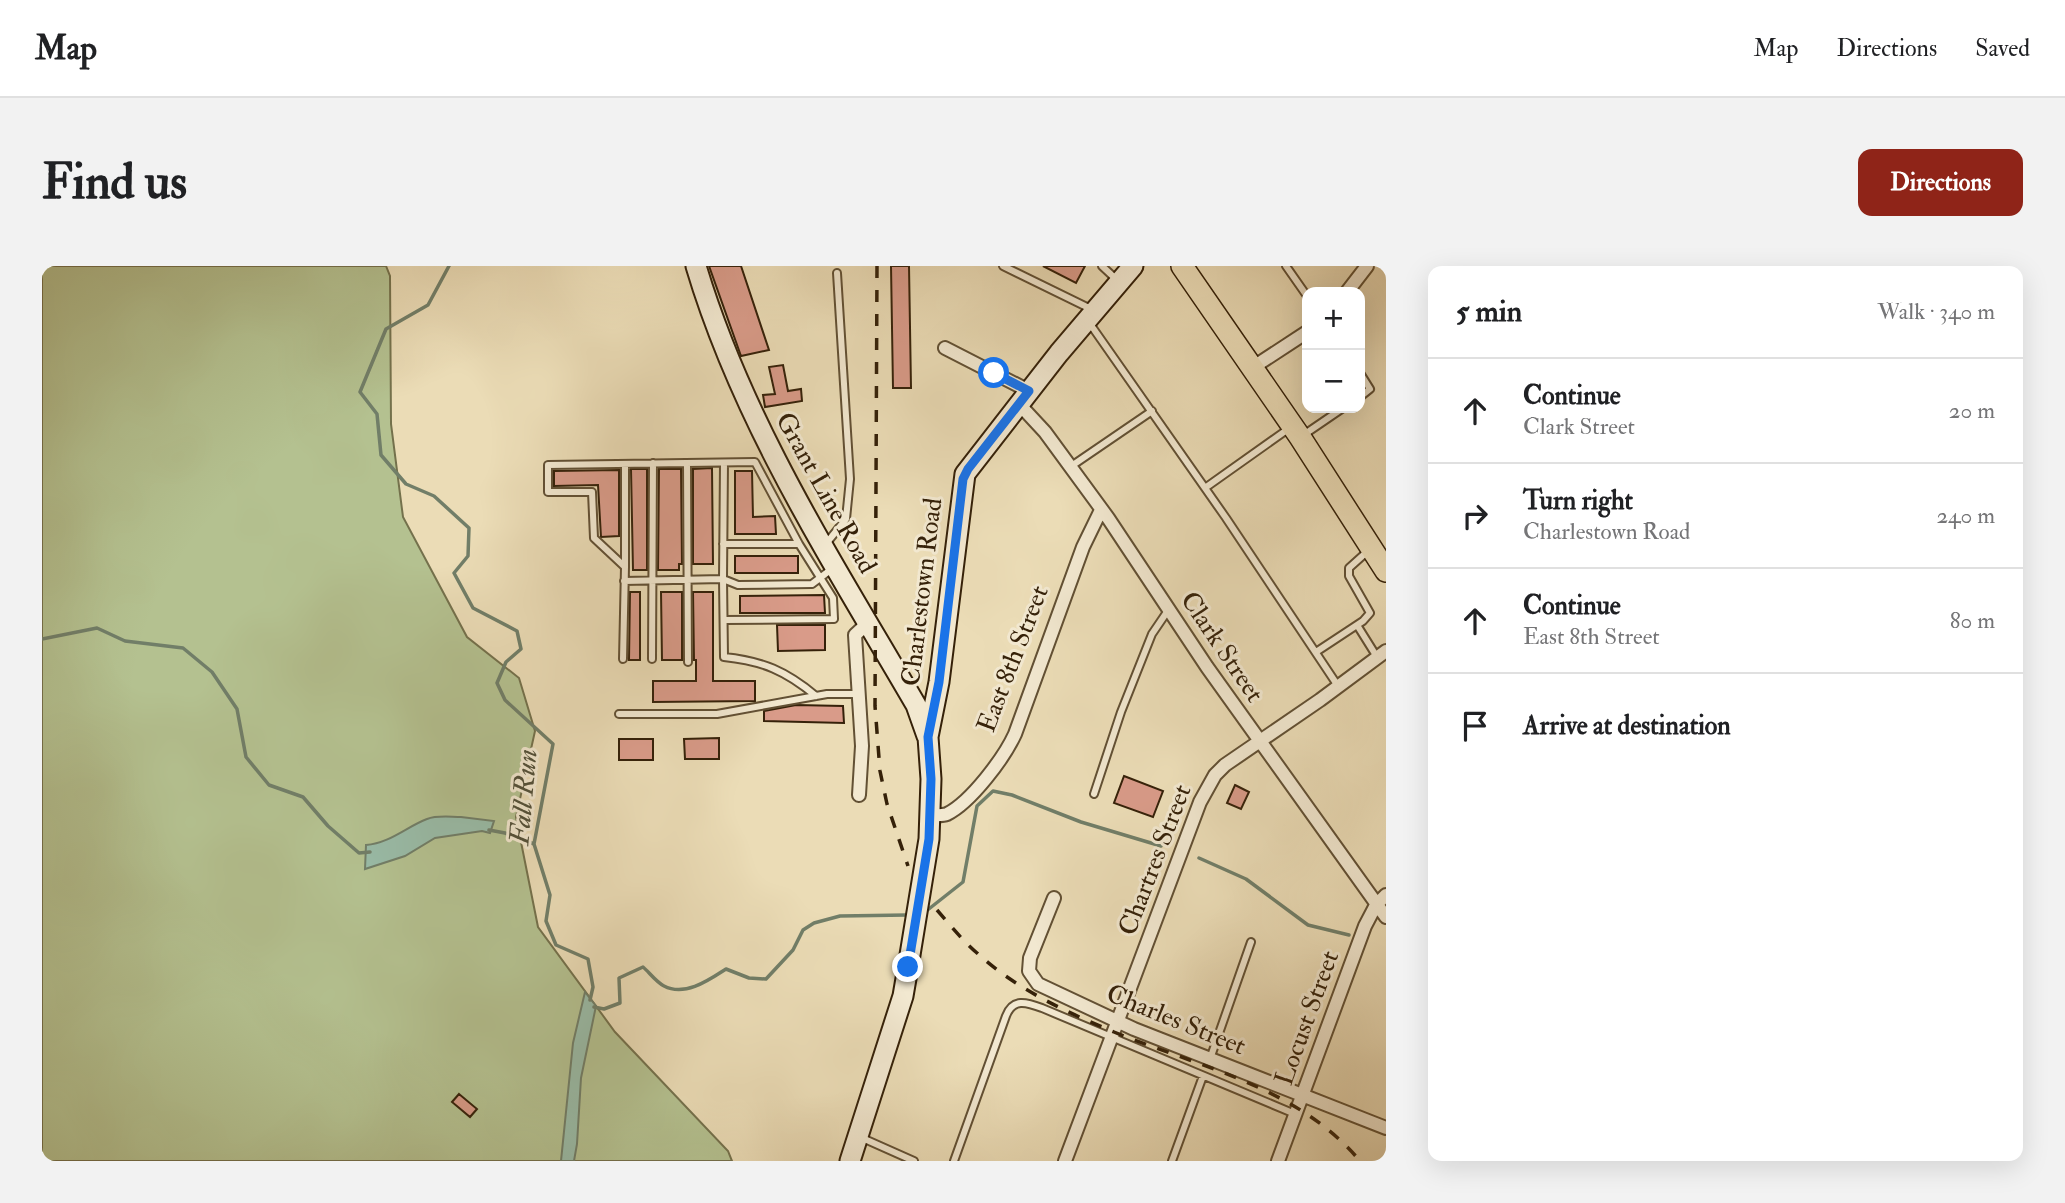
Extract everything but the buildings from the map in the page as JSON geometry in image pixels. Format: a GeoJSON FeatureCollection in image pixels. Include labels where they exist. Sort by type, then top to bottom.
{"type":"FeatureCollection","features":[{"type":"Feature","properties":{"kind":"main road"},"geometry":{"type":"LineString","coordinates":[[1182,266],[1296,431],[1386,571]]}},
{"type":"Feature","properties":{"kind":"street","name":"Grant Line Road"},"geometry":{"type":"LineString","coordinates":[[696,266],[730,362],[769,449],[824,547],[827,572],[868,623],[916,705],[928,737]]}},
{"type":"Feature","properties":{"kind":"street","name":"Charlestown Road"},"geometry":{"type":"LineString","coordinates":[[930,815],[928,737],[939,682],[963,479],[1024,398],[1133,266]]}},
{"type":"Feature","properties":{"kind":"street"},"geometry":{"type":"LineString","coordinates":[[1351,287],[1367,266]]}},
{"type":"Feature","properties":{"kind":"street"},"geometry":{"type":"LineString","coordinates":[[1252,368],[1302,335]]}},
{"type":"Feature","properties":{"kind":"street","name":"Clark Street"},"geometry":{"type":"LineString","coordinates":[[945,348],[1024,398],[1259,740],[1386,917]]}},
{"type":"Feature","properties":{"kind":"street","name":"East 8th Street"},"geometry":{"type":"LineString","coordinates":[[930,815],[945,815],[973,792],[1006,754],[1089,532],[1101,510]]}},
{"type":"Feature","properties":{"kind":"street"},"geometry":{"type":"LineString","coordinates":[[859,795],[862,746],[855,635],[868,623]]}},
{"type":"Feature","properties":{"kind":"street","name":"Chartres Street"},"geometry":{"type":"LineString","coordinates":[[1065,1161],[1207,788],[1224,765],[1382,654]]}},
{"type":"Feature","properties":{"kind":"street"},"geometry":{"type":"LineString","coordinates":[[850,1161],[903,996],[929,839],[930,815]]}},
{"type":"Feature","properties":{"kind":"street","name":"Locust Street"},"geometry":{"type":"LineString","coordinates":[[1278,1161],[1364,926],[1376,905],[1386,895]]}},
{"type":"Feature","properties":{"kind":"street","name":"Charles Street"},"geometry":{"type":"LineString","coordinates":[[1054,898],[1032,949],[1029,971],[1038,984],[1117,1022],[1386,1128]]}},
{"type":"Feature","properties":{"kind":"lane"},"geometry":{"type":"LineString","coordinates":[[1003,266],[1091,315],[1152,411],[1338,686]]}},
{"type":"Feature","properties":{"kind":"lane"},"geometry":{"type":"LineString","coordinates":[[1102,266],[1119,281]]}},
{"type":"Feature","properties":{"kind":"lane"},"geometry":{"type":"LineString","coordinates":[[1286,266],[1302,289]]}},
{"type":"Feature","properties":{"kind":"lane"},"geometry":{"type":"LineString","coordinates":[[824,547],[846,519],[850,480],[836,273]]}},
{"type":"Feature","properties":{"kind":"lane"},"geometry":{"type":"LineString","coordinates":[[1070,467],[1152,411]]}},
{"type":"Feature","properties":{"kind":"lane"},"geometry":{"type":"LineString","coordinates":[[1205,488],[1296,431],[1333,413]]}},
{"type":"Feature","properties":{"kind":"lane"},"geometry":{"type":"LineString","coordinates":[[625,567],[594,538],[592,492],[548,492],[548,465],[755,462],[799,544],[827,572],[833,598],[834,619],[724,620]]}},
{"type":"Feature","properties":{"kind":"lane"},"geometry":{"type":"LineString","coordinates":[[652,659],[653,463]]}},
{"type":"Feature","properties":{"kind":"lane"},"geometry":{"type":"LineString","coordinates":[[687,463],[688,662]]}},
{"type":"Feature","properties":{"kind":"lane"},"geometry":{"type":"LineString","coordinates":[[724,463],[724,657],[750,659],[776,669],[794,678],[816,696]]}},
{"type":"Feature","properties":{"kind":"lane"},"geometry":{"type":"LineString","coordinates":[[623,659],[625,464]]}},
{"type":"Feature","properties":{"kind":"lane"},"geometry":{"type":"LineString","coordinates":[[723,544],[799,544]]}},
{"type":"Feature","properties":{"kind":"lane"},"geometry":{"type":"LineString","coordinates":[[1316,652],[1357,625],[1370,613],[1349,576],[1349,568],[1370,548]]}},
{"type":"Feature","properties":{"kind":"lane"},"geometry":{"type":"LineString","coordinates":[[624,581],[723,579],[738,585],[812,584],[827,572]]}},
{"type":"Feature","properties":{"kind":"lane"},"geometry":{"type":"LineString","coordinates":[[1094,794],[1121,712],[1152,635],[1169,609]]}},
{"type":"Feature","properties":{"kind":"lane"},"geometry":{"type":"LineString","coordinates":[[1357,625],[1382,654]]}},
{"type":"Feature","properties":{"kind":"lane"},"geometry":{"type":"LineString","coordinates":[[619,714],[717,714],[816,696],[858,694]]}},
{"type":"Feature","properties":{"kind":"lane"},"geometry":{"type":"LineString","coordinates":[[1210,1059],[1251,942]]}},
{"type":"Feature","properties":{"kind":"lane"},"geometry":{"type":"LineString","coordinates":[[954,1161],[1009,1007],[1015,1003],[1032,1004],[1295,1114]]}},
{"type":"Feature","properties":{"kind":"lane"},"geometry":{"type":"LineString","coordinates":[[1172,1161],[1203,1076]]}},
{"type":"Feature","properties":{"kind":"lane"},"geometry":{"type":"LineString","coordinates":[[858,1136],[914,1161]]}},
{"type":"Feature","properties":{"kind":"lane"},"geometry":{"type":"LineString","coordinates":[[891,1161],[895,1152]]}},
{"type":"Feature","properties":{"kind":"shaded area"},"geometry":{"type":"Polygon","coordinates":[[[42,266],[386,266],[390,276],[391,424],[403,517],[467,637],[519,678],[535,731],[516,817],[538,927],[615,1032],[728,1151],[732,1161],[42,1161],[42,266]]]}},
{"type":"Feature","properties":{"kind":"shaded area"},"geometry":{"type":"Polygon","coordinates":[[[461,817],[494,821],[490,833],[482,831],[435,838],[405,856],[365,869],[366,845],[383,841],[431,818],[461,817]]]}},
{"type":"Feature","properties":{"kind":"shaded area"},"geometry":{"type":"Polygon","coordinates":[[[585,992],[596,1006],[581,1078],[577,1144],[574,1161],[561,1161],[573,1043],[585,992]]]}},
{"type":"Feature","properties":{"kind":"waterway","name":"Fall Run"},"geometry":{"type":"LineString","coordinates":[[449,266],[428,305],[386,329],[360,392],[377,414],[381,455],[406,484],[434,496],[469,528],[468,556],[454,573],[473,608],[517,631],[521,649],[506,662],[497,683],[505,700],[553,744],[534,844],[550,895],[546,921],[556,945],[588,959],[593,987],[590,1000]]}},
{"type":"Feature","properties":{"kind":"waterway"},"geometry":{"type":"LineString","coordinates":[[42,639],[97,628],[125,641],[183,648],[212,672],[237,709],[246,757],[269,785],[303,797],[328,826],[359,853],[370,852]]}},
{"type":"Feature","properties":{"kind":"waterway"},"geometry":{"type":"LineString","coordinates":[[925,912],[963,882],[977,806],[993,791],[1012,795],[1081,822],[1161,846]]}},
{"type":"Feature","properties":{"kind":"waterway"},"geometry":{"type":"LineString","coordinates":[[489,830],[534,844]]}},
{"type":"Feature","properties":{"kind":"waterway"},"geometry":{"type":"LineString","coordinates":[[1199,858],[1246,879],[1308,925],[1349,935]]}},
{"type":"Feature","properties":{"kind":"waterway"},"geometry":{"type":"LineString","coordinates":[[594,1007],[604,1009],[620,1003],[619,978],[643,967],[661,984],[680,990],[696,986],[726,969],[749,978],[766,979],[793,950],[803,930],[814,923],[840,916],[907,915]]}},
{"type":"Feature","properties":{"kind":"railway"},"geometry":{"type":"LineString","coordinates":[[877,266],[875,706],[880,771],[887,804],[908,866]]}},
{"type":"Feature","properties":{"kind":"railway"},"geometry":{"type":"LineString","coordinates":[[937,910],[977,953],[1025,989],[1096,1024],[1278,1097],[1335,1136],[1360,1161]]}},
{"type":"Feature","properties":{"kind":"route"},"geometry":{"type":"LineString","coordinates":[[908,967],[929,839],[931,779],[928,737],[939,682],[963,479],[1029,391],[994,373]]}}]}
